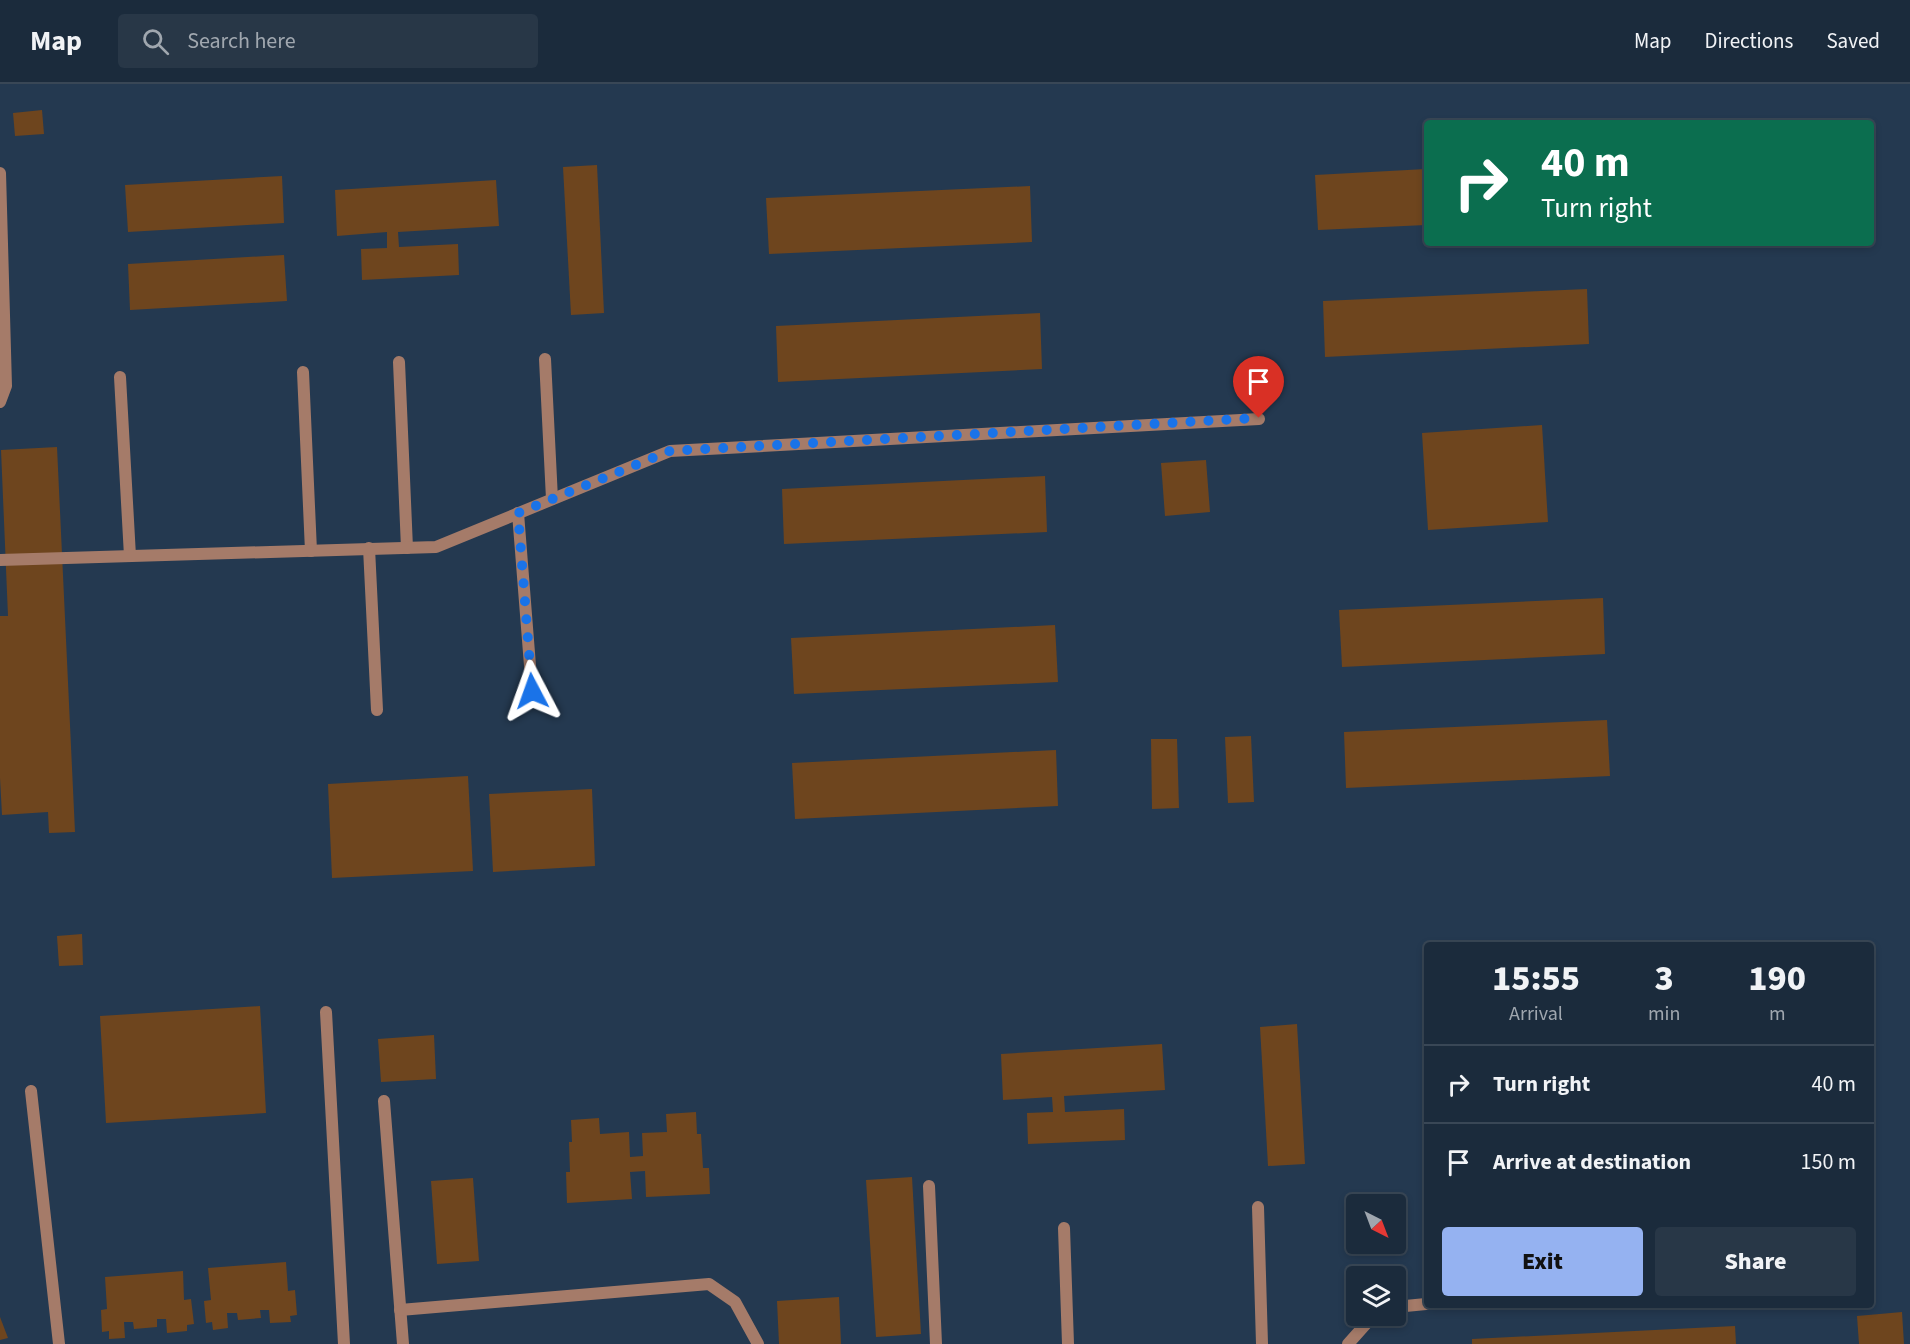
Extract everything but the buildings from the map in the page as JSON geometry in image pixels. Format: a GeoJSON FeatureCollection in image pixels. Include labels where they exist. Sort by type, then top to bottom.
{"type":"FeatureCollection","features":[{"type":"Feature","properties":{"kind":"lane"},"geometry":{"type":"LineString","coordinates":[[0,173],[6,386],[0,402]]}},
{"type":"Feature","properties":{"kind":"lane"},"geometry":{"type":"LineString","coordinates":[[545,359],[552,499]]}},
{"type":"Feature","properties":{"kind":"lane"},"geometry":{"type":"LineString","coordinates":[[399,362],[407,548]]}},
{"type":"Feature","properties":{"kind":"lane"},"geometry":{"type":"LineString","coordinates":[[303,372],[310,550]]}},
{"type":"Feature","properties":{"kind":"lane"},"geometry":{"type":"LineString","coordinates":[[120,377],[130,556]]}},
{"type":"Feature","properties":{"kind":"lane"},"geometry":{"type":"LineString","coordinates":[[0,560],[436,547],[670,451],[1259,418]]}},
{"type":"Feature","properties":{"kind":"lane"},"geometry":{"type":"LineString","coordinates":[[518,513],[532,691]]}},
{"type":"Feature","properties":{"kind":"lane"},"geometry":{"type":"LineString","coordinates":[[369,548],[377,710]]}},
{"type":"Feature","properties":{"kind":"lane"},"geometry":{"type":"LineString","coordinates":[[326,1012],[344,1344]]}},
{"type":"Feature","properties":{"kind":"lane"},"geometry":{"type":"LineString","coordinates":[[31,1091],[59,1344]]}},
{"type":"Feature","properties":{"kind":"lane"},"geometry":{"type":"LineString","coordinates":[[384,1101],[403,1344]]}},
{"type":"Feature","properties":{"kind":"lane"},"geometry":{"type":"LineString","coordinates":[[929,1186],[936,1344]]}},
{"type":"Feature","properties":{"kind":"lane"},"geometry":{"type":"LineString","coordinates":[[1258,1207],[1262,1344]]}},
{"type":"Feature","properties":{"kind":"lane"},"geometry":{"type":"LineString","coordinates":[[1064,1228],[1068,1344]]}},
{"type":"Feature","properties":{"kind":"lane"},"geometry":{"type":"LineString","coordinates":[[400,1310],[709,1284],[735,1302],[758,1344]]}},
{"type":"Feature","properties":{"kind":"lane"},"geometry":{"type":"LineString","coordinates":[[1406,1306],[1424,1304]]}},
{"type":"Feature","properties":{"kind":"lane"},"geometry":{"type":"LineString","coordinates":[[1348,1344],[1364,1326]]}},
{"type":"Feature","properties":{"kind":"route"},"geometry":{"type":"LineString","coordinates":[[532,691],[518,513],[670,451],[1259,418]]}}]}
